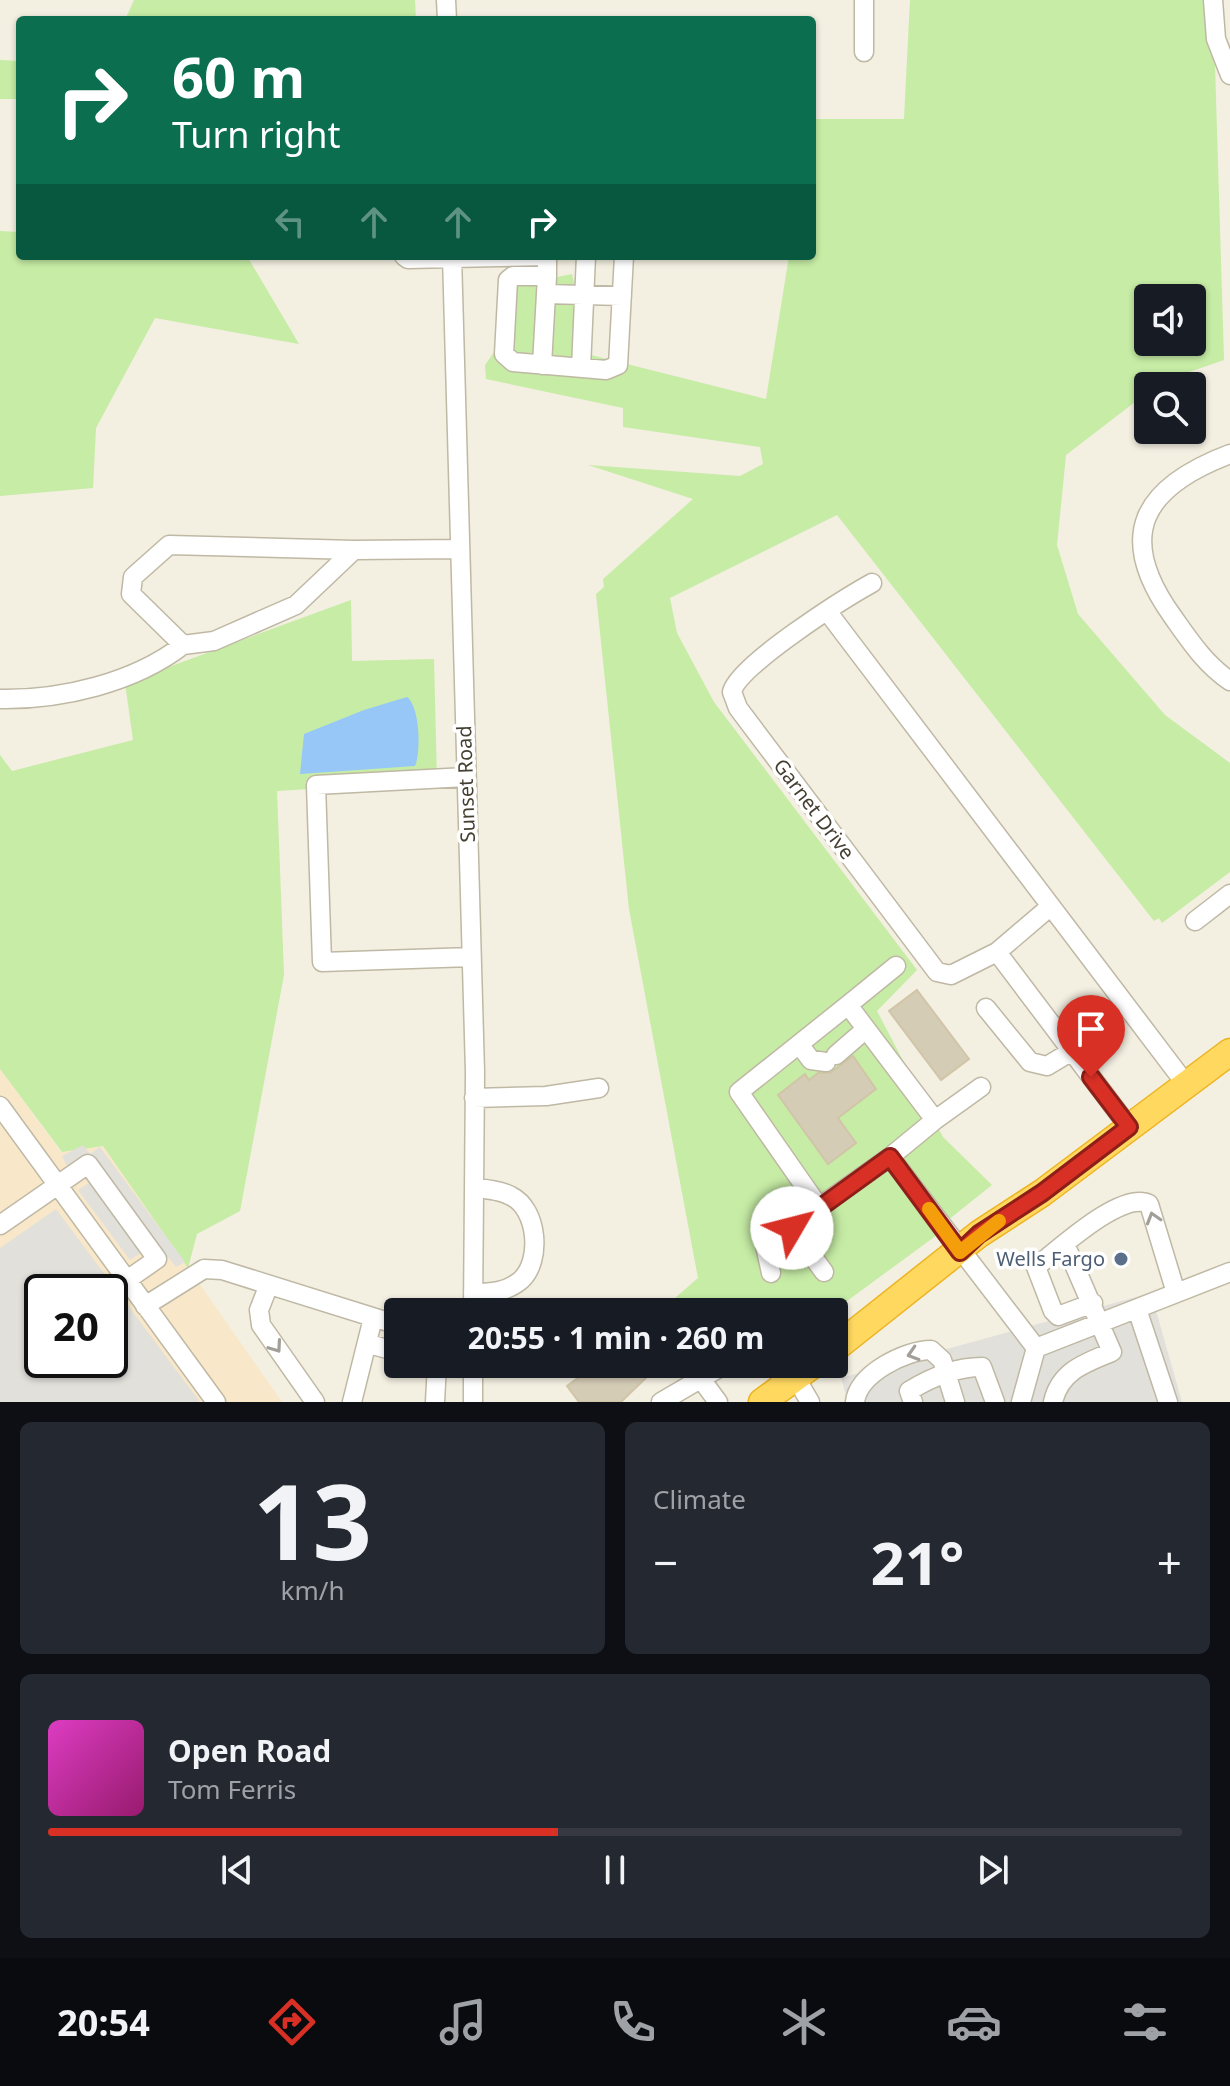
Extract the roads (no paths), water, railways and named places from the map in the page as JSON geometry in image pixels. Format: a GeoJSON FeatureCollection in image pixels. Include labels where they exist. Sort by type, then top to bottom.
{"type":"FeatureCollection","features":[{"type":"Feature","properties":{"kind":"highway"},"geometry":{"type":"LineString","coordinates":[[848,1338],[979,1234],[1042,1193],[1185,1083],[1225,1064]]}},
{"type":"Feature","properties":{"kind":"highway"},"geometry":{"type":"LineString","coordinates":[[762,1402],[786,1378]]}},
{"type":"Feature","properties":{"kind":"street"},"geometry":{"type":"LineString","coordinates":[[864,0],[864,52]]}},
{"type":"Feature","properties":{"kind":"street"},"geometry":{"type":"LineString","coordinates":[[1213,0],[1216,39],[1230,75]]}},
{"type":"Feature","properties":{"kind":"street","name":"Sunset Road"},"geometry":{"type":"LineString","coordinates":[[452,260],[474,1098],[473,1298]]}},
{"type":"Feature","properties":{"kind":"street"},"geometry":{"type":"LineString","coordinates":[[542,365],[547,260]]}},
{"type":"Feature","properties":{"kind":"street"},"geometry":{"type":"LineString","coordinates":[[581,368],[586,260]]}},
{"type":"Feature","properties":{"kind":"street"},"geometry":{"type":"LineString","coordinates":[[622,296],[584,295],[513,276],[506,285],[504,354],[513,362],[542,365],[606,370],[618,365],[622,296],[624,260]]}},
{"type":"Feature","properties":{"kind":"street"},"geometry":{"type":"LineString","coordinates":[[1230,454],[1188,472],[1164,490],[1147,514],[1143,543],[1147,572],[1166,608],[1204,660],[1230,681]]}},
{"type":"Feature","properties":{"kind":"street"},"geometry":{"type":"LineString","coordinates":[[183,645],[131,594],[133,577],[169,545],[354,550],[460,549]]}},
{"type":"Feature","properties":{"kind":"street"},"geometry":{"type":"LineString","coordinates":[[0,699],[47,699],[162,661],[183,645],[214,641],[296,605],[354,550]]}},
{"type":"Feature","properties":{"kind":"street","name":"Garnet Drive"},"geometry":{"type":"LineString","coordinates":[[872,583],[827,611],[744,672],[732,692],[738,708],[937,972],[951,975],[997,952],[1051,906]]}},
{"type":"Feature","properties":{"kind":"street"},"geometry":{"type":"LineString","coordinates":[[827,611],[1116,987],[1185,1083]]}},
{"type":"Feature","properties":{"kind":"street"},"geometry":{"type":"LineString","coordinates":[[466,777],[316,785],[322,962],[471,957]]}},
{"type":"Feature","properties":{"kind":"street"},"geometry":{"type":"LineString","coordinates":[[1195,921],[1230,894]]}},
{"type":"Feature","properties":{"kind":"street"},"geometry":{"type":"LineString","coordinates":[[997,952],[1129,1127]]}},
{"type":"Feature","properties":{"kind":"street"},"geometry":{"type":"LineString","coordinates":[[819,1207],[739,1092],[896,966]]}},
{"type":"Feature","properties":{"kind":"street"},"geometry":{"type":"LineString","coordinates":[[848,1005],[935,1120]]}},
{"type":"Feature","properties":{"kind":"street"},"geometry":{"type":"LineString","coordinates":[[986,1008],[1030,1062],[1047,1066],[1072,1051]]}},
{"type":"Feature","properties":{"kind":"street"},"geometry":{"type":"LineString","coordinates":[[799,1044],[811,1060],[831,1058],[866,1029]]}},
{"type":"Feature","properties":{"kind":"street"},"geometry":{"type":"LineString","coordinates":[[771,1273],[764,1241],[779,1238],[981,1087]]}},
{"type":"Feature","properties":{"kind":"street"},"geometry":{"type":"LineString","coordinates":[[474,1098],[546,1096],[599,1088]]}},
{"type":"Feature","properties":{"kind":"street"},"geometry":{"type":"LineString","coordinates":[[0,1106],[122,1274]]}},
{"type":"Feature","properties":{"kind":"street"},"geometry":{"type":"LineString","coordinates":[[890,1157],[1036,1348]]}},
{"type":"Feature","properties":{"kind":"street"},"geometry":{"type":"LineString","coordinates":[[0,1225],[88,1164],[157,1259],[128,1279]]}},
{"type":"Feature","properties":{"kind":"street"},"geometry":{"type":"LineString","coordinates":[[474,1188],[513,1196],[524,1206],[531,1219],[534,1249],[531,1267],[522,1279],[506,1290],[486,1298]]}},
{"type":"Feature","properties":{"kind":"street"},"geometry":{"type":"LineString","coordinates":[[1093,1303],[1058,1316],[1053,1311],[1036,1267],[1117,1206],[1142,1200],[1149,1204],[1176,1293]]}},
{"type":"Feature","properties":{"kind":"street"},"geometry":{"type":"LineString","coordinates":[[792,1228],[824,1272]]}},
{"type":"Feature","properties":{"kind":"street"},"geometry":{"type":"LineString","coordinates":[[1053,1402],[1060,1384],[1075,1368],[1112,1352],[1102,1322],[1066,1246]]}},
{"type":"Feature","properties":{"kind":"street"},"geometry":{"type":"LineString","coordinates":[[145,1306],[204,1269],[222,1270],[384,1321]]}},
{"type":"Feature","properties":{"kind":"street"},"geometry":{"type":"LineString","coordinates":[[1036,1348],[1230,1272]]}},
{"type":"Feature","properties":{"kind":"street"},"geometry":{"type":"LineString","coordinates":[[128,1281],[216,1402]]}},
{"type":"Feature","properties":{"kind":"street"},"geometry":{"type":"LineString","coordinates":[[268,1287],[259,1310],[261,1325],[315,1402]]}},
{"type":"Feature","properties":{"kind":"street"},"geometry":{"type":"LineString","coordinates":[[1137,1309],[1168,1402]]}},
{"type":"Feature","properties":{"kind":"street"},"geometry":{"type":"LineString","coordinates":[[352,1402],[369,1344],[373,1318]]}},
{"type":"Feature","properties":{"kind":"street"},"geometry":{"type":"LineString","coordinates":[[369,1344],[384,1348]]}},
{"type":"Feature","properties":{"kind":"street"},"geometry":{"type":"LineString","coordinates":[[1021,1402],[1036,1348]]}},
{"type":"Feature","properties":{"kind":"street"},"geometry":{"type":"LineString","coordinates":[[855,1402],[860,1388],[880,1367],[923,1350],[937,1354],[955,1402]]}},
{"type":"Feature","properties":{"kind":"street"},"geometry":{"type":"LineString","coordinates":[[913,1402],[909,1391],[946,1374],[982,1367],[995,1402]]}},
{"type":"Feature","properties":{"kind":"street"},"geometry":{"type":"LineString","coordinates":[[435,1402],[436,1378]]}},
{"type":"Feature","properties":{"kind":"street"},"geometry":{"type":"LineString","coordinates":[[473,1378],[473,1402]]}},
{"type":"Feature","properties":{"kind":"street"},"geometry":{"type":"LineString","coordinates":[[796,1378],[810,1402]]}},
{"type":"Feature","properties":{"kind":"street"},"geometry":{"type":"LineString","coordinates":[[665,1401],[701,1379],[718,1402]]}},
{"type":"Feature","properties":{"kind":"water"},"geometry":{"type":"Polygon","coordinates":[[[407,697],[415,710],[418,730],[415,766],[300,774],[304,734],[407,697]]]}},
{"type":"Feature","properties":{"kind":"place","name":"Wells Fargo"},"geometry":{"type":"Point","coordinates":[1121,1259]}}]}
